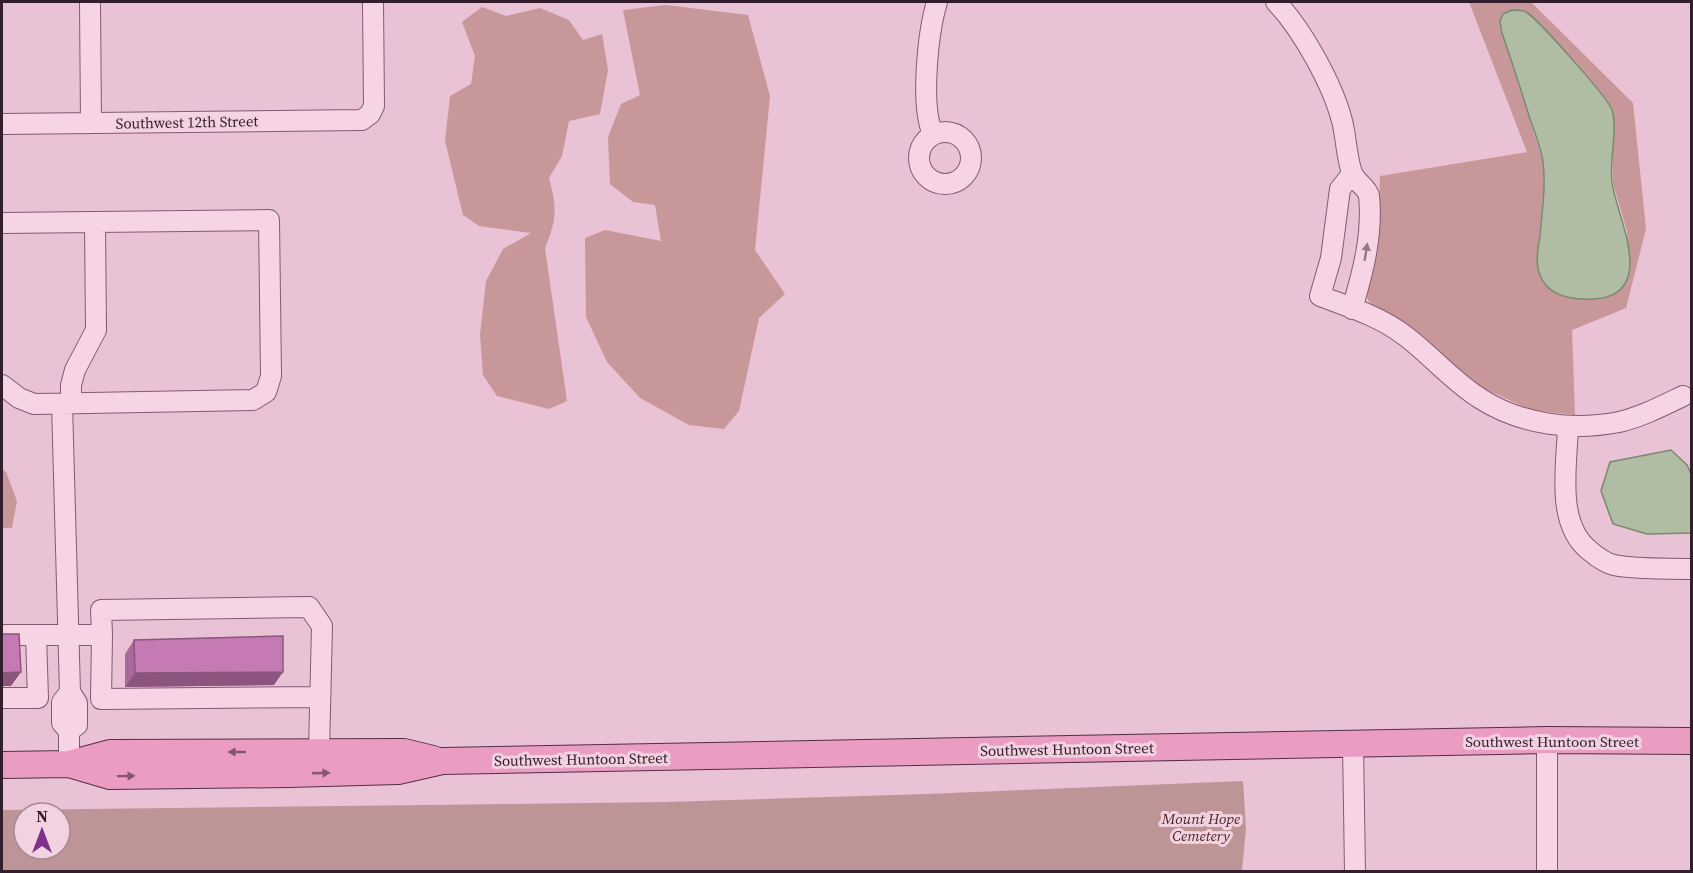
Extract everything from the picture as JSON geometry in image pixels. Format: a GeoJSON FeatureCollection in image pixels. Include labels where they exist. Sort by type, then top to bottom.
{"type":"FeatureCollection","features":[{"type":"Feature","properties":{"kind":"main road","name":"Southwest Huntoon Street"},"geometry":{"type":"LineString","coordinates":[[69,764],[110,776],[122,776],[398,771],[442,761],[1547,740],[1692,741]]}},
{"type":"Feature","properties":{"kind":"main road","name":"Southwest Huntoon Street"},"geometry":{"type":"LineString","coordinates":[[2,765],[69,764],[110,753],[319,751],[404,752],[442,761]]}},
{"type":"Feature","properties":{"kind":"street"},"geometry":{"type":"LineString","coordinates":[[90,2],[91,123]]}},
{"type":"Feature","properties":{"kind":"street","name":"Southwest 12th Street"},"geometry":{"type":"LineString","coordinates":[[2,124],[358,121],[367,118],[374,106],[373,2]]}},
{"type":"Feature","properties":{"kind":"street"},"geometry":{"type":"LineString","coordinates":[[933,134],[927,107],[928,54],[937,2]]}},
{"type":"Feature","properties":{"kind":"street"},"geometry":{"type":"LineString","coordinates":[[1276,2],[1304,40],[1337,101],[1352,174],[1368,192],[1370,214],[1367,248],[1352,309]]}},
{"type":"Feature","properties":{"kind":"street"},"geometry":{"type":"LineString","coordinates":[[1352,174],[1340,189],[1331,258],[1320,296],[1380,320],[1403,334],[1479,398],[1495,407],[1539,422],[1591,426],[1620,421],[1689,398]]}},
{"type":"Feature","properties":{"kind":"street"},"geometry":{"type":"LineString","coordinates":[[2,223],[268,220],[270,381],[266,392],[253,400],[66,403],[27,402],[2,385]]}},
{"type":"Feature","properties":{"kind":"street"},"geometry":{"type":"LineString","coordinates":[[69,764],[69,731],[77,725],[77,703],[70,692],[66,403],[75,370],[96,330],[95,222]]}},
{"type":"Feature","properties":{"kind":"street"},"geometry":{"type":"LineString","coordinates":[[1568,426],[1566,508],[1576,537],[1598,558],[1611,564],[1630,567],[1692,569]]}},
{"type":"Feature","properties":{"kind":"street"},"geometry":{"type":"LineString","coordinates":[[319,751],[322,626],[309,607],[102,610],[102,699],[320,697]]}},
{"type":"Feature","properties":{"kind":"street"},"geometry":{"type":"LineString","coordinates":[[2,635],[102,635]]}},
{"type":"Feature","properties":{"kind":"street"},"geometry":{"type":"LineString","coordinates":[[2,698],[38,698],[36,635]]}},
{"type":"Feature","properties":{"kind":"street"},"geometry":{"type":"LineString","coordinates":[[1547,740],[1547,872]]}},
{"type":"Feature","properties":{"kind":"street"},"geometry":{"type":"LineString","coordinates":[[1353,744],[1355,872]]}},
{"type":"Feature","properties":{"kind":"shaded area"},"geometry":{"type":"Polygon","coordinates":[[[1469,2],[1531,2],[1633,103],[1646,229],[1626,308],[1572,330],[1575,415],[1531,410],[1483,388],[1458,369],[1423,336],[1369,302],[1365,293],[1378,239],[1380,176],[1527,152],[1469,2]],[[1525,12],[1502,33],[1543,161],[1544,189],[1537,256],[1546,286],[1571,299],[1595,299],[1629,276],[1627,231],[1613,184],[1612,110],[1606,99],[1579,67],[1525,12]]]}},
{"type":"Feature","properties":{"kind":"shaded area"},"geometry":{"type":"Polygon","coordinates":[[[666,5],[748,15],[770,96],[755,250],[785,294],[759,318],[739,411],[724,429],[689,425],[640,398],[607,362],[586,317],[585,238],[605,230],[661,241],[655,205],[633,202],[610,184],[608,137],[621,104],[640,95],[623,10],[666,5]]]}},
{"type":"Feature","properties":{"kind":"shaded area"},"geometry":{"type":"Polygon","coordinates":[[[482,7],[506,16],[540,8],[569,20],[583,40],[602,34],[608,70],[600,114],[569,121],[562,156],[549,178],[554,221],[545,248],[567,401],[549,409],[497,396],[483,375],[480,334],[486,281],[503,249],[531,233],[479,226],[463,215],[445,141],[450,96],[471,84],[475,56],[462,22],[482,7]]]}},
{"type":"Feature","properties":{"kind":"shaded area"},"geometry":{"type":"Polygon","coordinates":[[[1512,10],[1526,12],[1544,28],[1612,110],[1614,127],[1612,183],[1626,234],[1630,270],[1625,284],[1614,294],[1594,299],[1562,296],[1549,288],[1540,275],[1537,255],[1543,199],[1543,162],[1538,140],[1502,33],[1500,21],[1503,14],[1512,10]]]}},
{"type":"Feature","properties":{"kind":"shaded area"},"geometry":{"type":"Polygon","coordinates":[[[1671,450],[1687,465],[1691,474],[1691,533],[1647,534],[1613,524],[1601,491],[1610,462],[1671,450]]]}},
{"type":"Feature","properties":{"kind":"shaded area"},"geometry":{"type":"Polygon","coordinates":[[[2,469],[6,472],[17,501],[12,528],[2,528],[2,469]]]}},
{"type":"Feature","properties":{"kind":"green space","name":"Mount Hope Cemetery"},"geometry":{"type":"Polygon","coordinates":[[[1243,781],[1246,828],[1242,871],[2,871],[2,810],[12,810],[12,861],[72,861],[72,809],[667,802],[1243,781]]]}},
{"type":"Feature","properties":{"kind":"building"},"geometry":{"type":"Polygon","coordinates":[[[2,634],[19,634],[21,672],[2,673],[2,634]]]}},
{"type":"Feature","properties":{"kind":"building"},"geometry":{"type":"Polygon","coordinates":[[[283,636],[283,672],[135,673],[134,640],[283,636]]]}}]}
